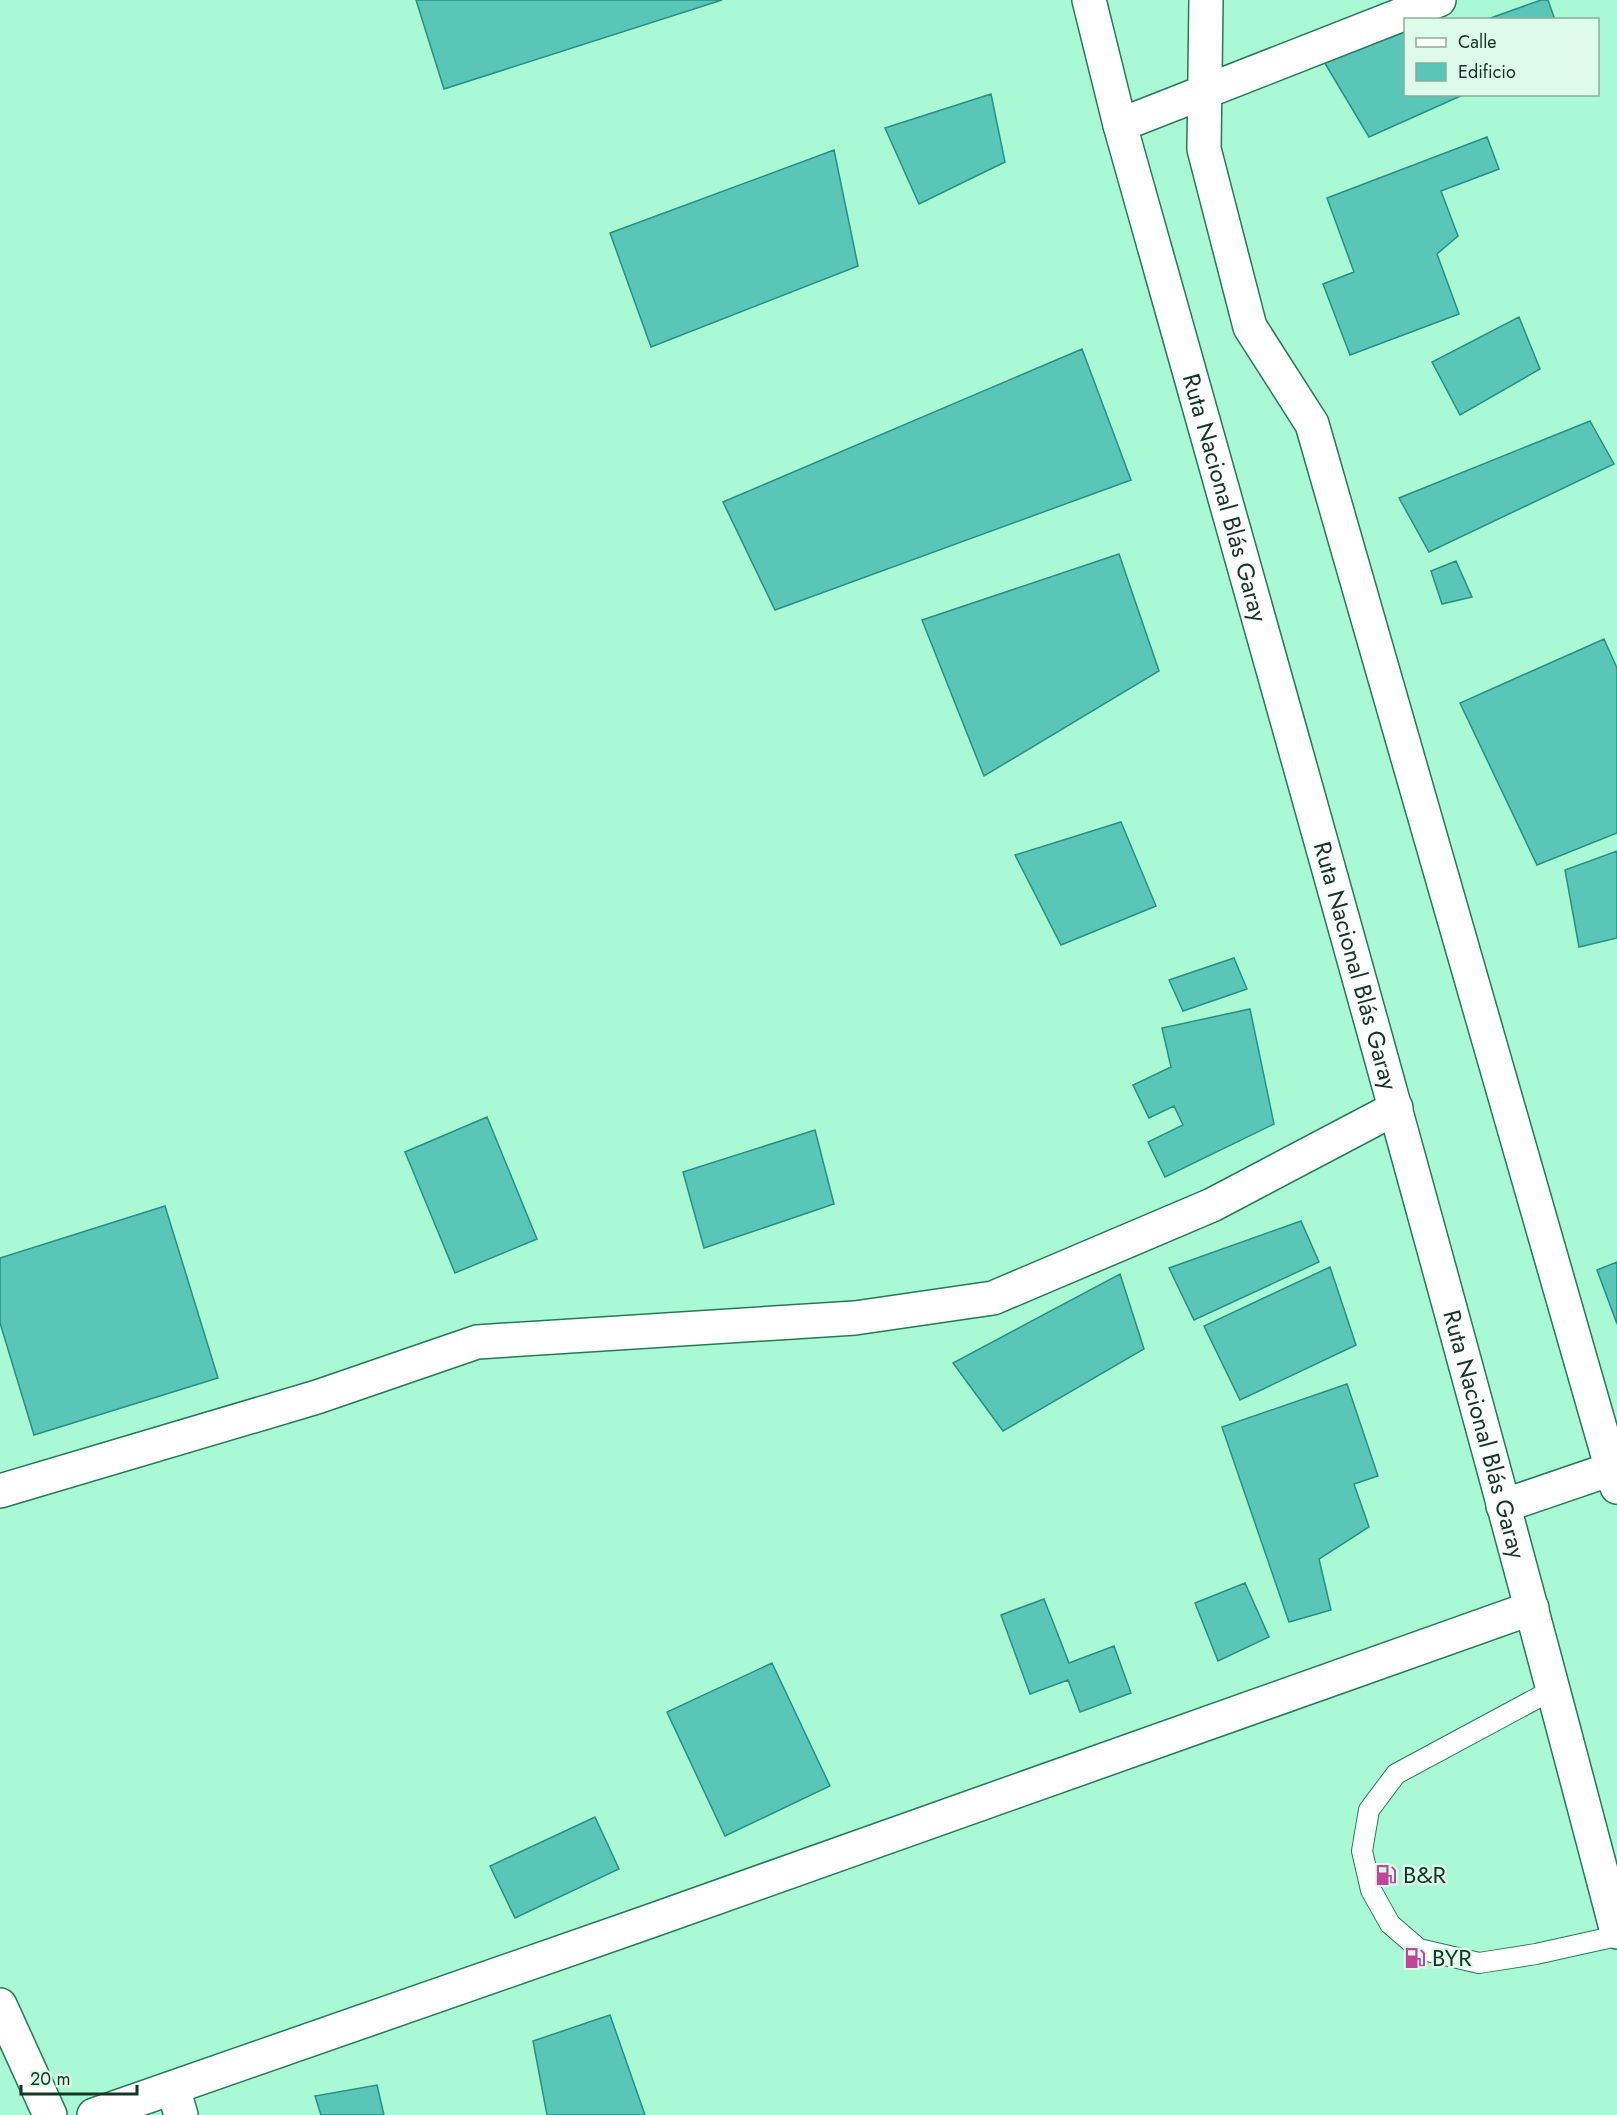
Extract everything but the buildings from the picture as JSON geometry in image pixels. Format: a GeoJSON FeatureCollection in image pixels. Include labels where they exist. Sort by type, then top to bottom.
{"type":"FeatureCollection","features":[{"type":"Feature","properties":{"kind":"main road","name":"Ruta Nacional Blás Garay"},"geometry":{"type":"LineString","coordinates":[[1089,0],[1120,125],[1396,1108],[1554,1689],[1617,1934]]}},
{"type":"Feature","properties":{"kind":"main road"},"geometry":{"type":"LineString","coordinates":[[1206,0],[1204,149],[1250,327],[1312,424],[1615,1474],[1503,1506]]}},
{"type":"Feature","properties":{"kind":"main road"},"geometry":{"type":"LineString","coordinates":[[1120,125],[1204,90],[1438,0]]}},
{"type":"Feature","properties":{"kind":"main road"},"geometry":{"type":"LineString","coordinates":[[0,1491],[317,1397],[477,1342],[855,1318],[993,1298],[1212,1205],[1396,1108]]}},
{"type":"Feature","properties":{"kind":"main road"},"geometry":{"type":"LineString","coordinates":[[93,2115],[177,2101],[642,1924],[1532,1608]]}},
{"type":"Feature","properties":{"kind":"main road"},"geometry":{"type":"LineString","coordinates":[[0,2005],[51,2115]]}},
{"type":"Feature","properties":{"kind":"lane"},"geometry":{"type":"LineString","coordinates":[[1554,1689],[1396,1774],[1369,1810],[1362,1851],[1371,1890],[1390,1924],[1419,1949],[1479,1963],[1536,1954],[1617,1934]]}},
{"type":"Feature","properties":{"kind":"place","name":"B&R"},"geometry":{"type":"Point","coordinates":[1386,1875]}},
{"type":"Feature","properties":{"kind":"place","name":"BYR"},"geometry":{"type":"Point","coordinates":[1415,1958]}}]}
